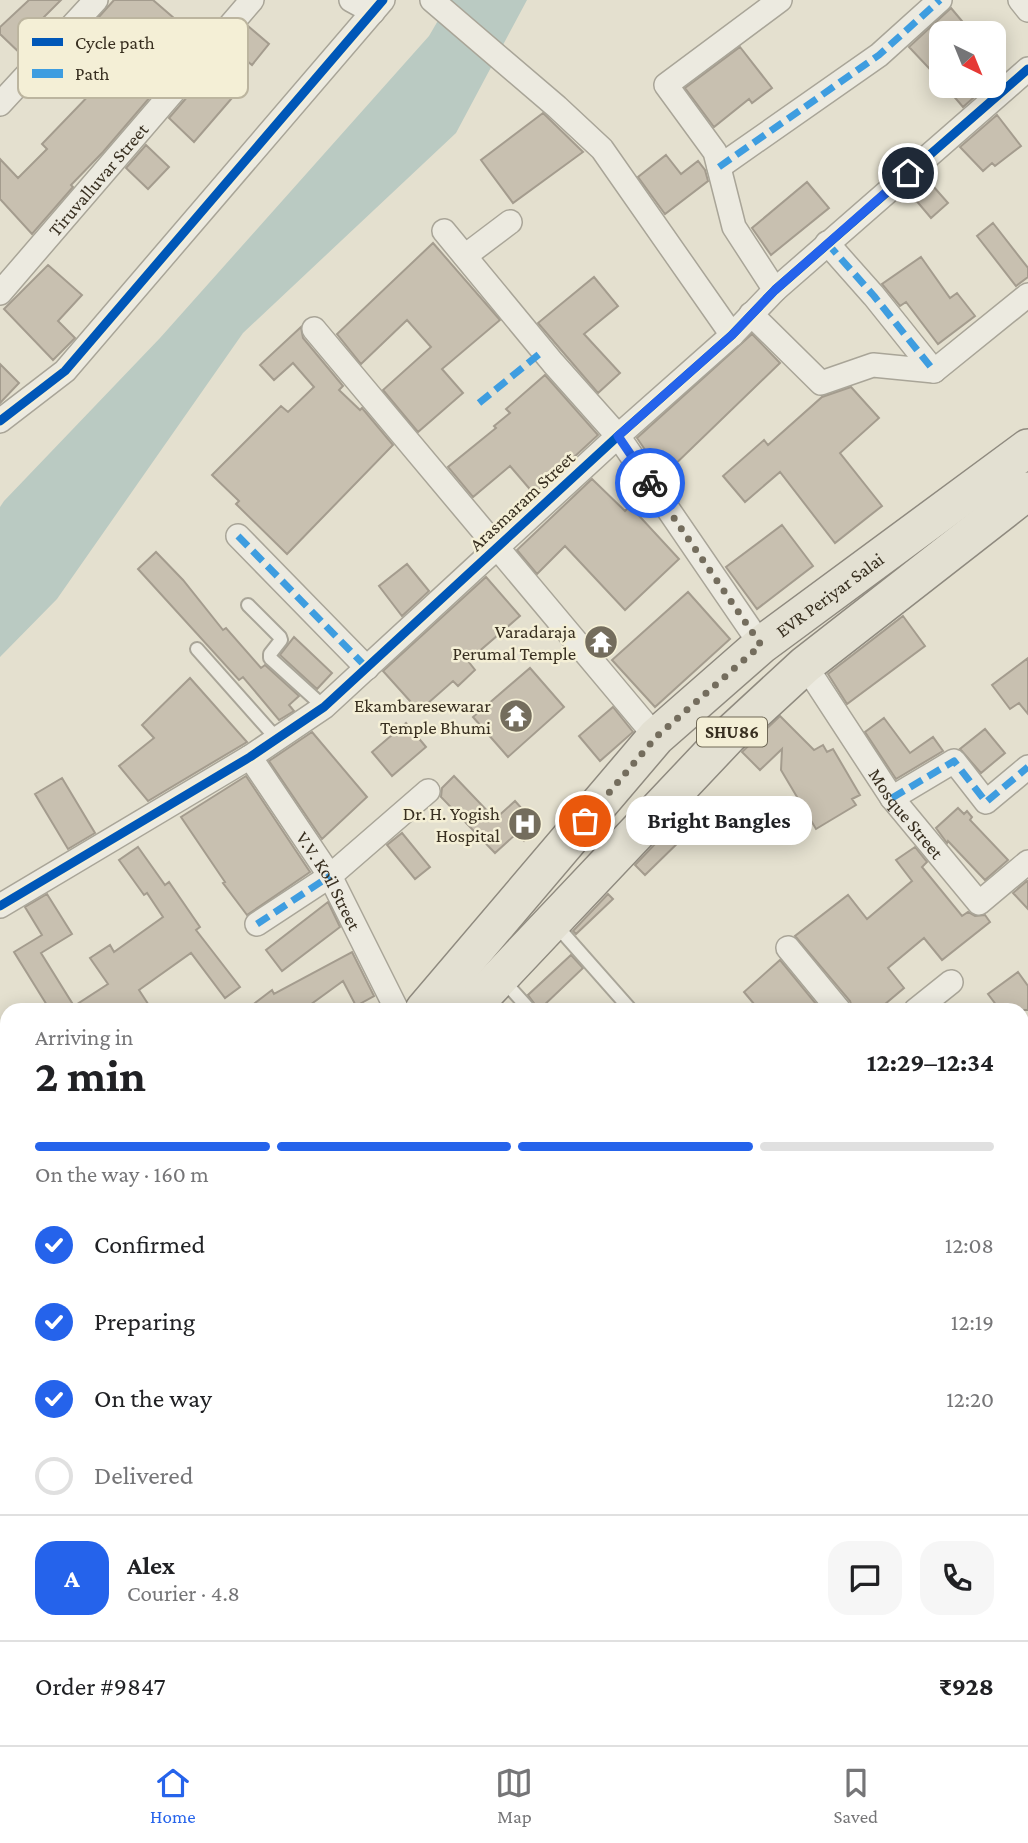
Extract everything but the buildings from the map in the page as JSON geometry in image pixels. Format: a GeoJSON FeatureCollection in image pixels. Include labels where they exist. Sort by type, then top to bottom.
{"type":"FeatureCollection","features":[{"type":"Feature","properties":{"kind":"main road","name":"EVR Periyar Salai"},"geometry":{"type":"LineString","coordinates":[[431,1003],[656,737],[761,645],[1028,448]]}},
{"type":"Feature","properties":{"kind":"main road","name":"EVR Periyar Salai"},"geometry":{"type":"LineString","coordinates":[[476,1003],[728,736],[805,666],[1028,491]]}},
{"type":"Feature","properties":{"kind":"street"},"geometry":{"type":"LineString","coordinates":[[79,18],[96,0]]}},
{"type":"Feature","properties":{"kind":"street","name":"Tiruvalluvar Street"},"geometry":{"type":"LineString","coordinates":[[237,18],[252,0]]}},
{"type":"Feature","properties":{"kind":"street"},"geometry":{"type":"LineString","coordinates":[[0,421],[65,371],[378,6],[351,0]]}},
{"type":"Feature","properties":{"kind":"street"},"geometry":{"type":"LineString","coordinates":[[432,0],[602,149],[732,335]]}},
{"type":"Feature","properties":{"kind":"street"},"geometry":{"type":"LineString","coordinates":[[775,290],[734,227],[715,152],[666,85],[780,0]]}},
{"type":"Feature","properties":{"kind":"street"},"geometry":{"type":"LineString","coordinates":[[719,167],[879,55],[940,0]]}},
{"type":"Feature","properties":{"kind":"street"},"geometry":{"type":"LineString","coordinates":[[1020,0],[1028,10]]}},
{"type":"Feature","properties":{"kind":"street","name":"Arasmaram Street"},"geometry":{"type":"LineString","coordinates":[[0,906],[250,757],[324,707],[618,436],[732,335],[775,290],[1028,69]]}},
{"type":"Feature","properties":{"kind":"street"},"geometry":{"type":"LineString","coordinates":[[0,104],[18,84]]}},
{"type":"Feature","properties":{"kind":"street","name":"Tiruvalluvar Street"},"geometry":{"type":"LineString","coordinates":[[0,293],[168,98]]}},
{"type":"Feature","properties":{"kind":"street"},"geometry":{"type":"LineString","coordinates":[[465,256],[510,222]]}},
{"type":"Feature","properties":{"kind":"street"},"geometry":{"type":"LineString","coordinates":[[444,231],[618,436],[761,645]]}},
{"type":"Feature","properties":{"kind":"street"},"geometry":{"type":"LineString","coordinates":[[827,243],[934,371]]}},
{"type":"Feature","properties":{"kind":"street"},"geometry":{"type":"LineString","coordinates":[[751,314],[821,383],[873,365],[934,371],[1028,295]]}},
{"type":"Feature","properties":{"kind":"street"},"geometry":{"type":"LineString","coordinates":[[314,329],[656,737]]}},
{"type":"Feature","properties":{"kind":"street"},"geometry":{"type":"LineString","coordinates":[[238,536],[367,668]]}},
{"type":"Feature","properties":{"kind":"street","name":"Mosque Street"},"geometry":{"type":"LineString","coordinates":[[805,666],[892,798],[979,903],[1028,862]]}},
{"type":"Feature","properties":{"kind":"street","name":"V.V. Koil Street"},"geometry":{"type":"LineString","coordinates":[[250,757],[330,876],[394,1003]]}},
{"type":"Feature","properties":{"kind":"street"},"geometry":{"type":"LineString","coordinates":[[892,798],[954,761],[986,802],[1028,767]]}},
{"type":"Feature","properties":{"kind":"street"},"geometry":{"type":"LineString","coordinates":[[257,924],[330,876],[428,791]]}},
{"type":"Feature","properties":{"kind":"street"},"geometry":{"type":"LineString","coordinates":[[788,948],[833,1003]]}},
{"type":"Feature","properties":{"kind":"street"},"geometry":{"type":"LineString","coordinates":[[925,1003],[951,982]]}},
{"type":"Feature","properties":{"kind":"lane"},"geometry":{"type":"LineString","coordinates":[[248,606],[280,637],[281,640],[270,658],[324,707]]}},
{"type":"Feature","properties":{"kind":"lane"},"geometry":{"type":"LineString","coordinates":[[197,649],[277,739]]}},
{"type":"Feature","properties":{"kind":"lane"},"geometry":{"type":"LineString","coordinates":[[553,921],[622,1003]]}},
{"type":"Feature","properties":{"kind":"lane"},"geometry":{"type":"LineString","coordinates":[[500,977],[524,1003]]}},
{"type":"Feature","properties":{"kind":"shaded area"},"geometry":{"type":"Polygon","coordinates":[[[450,0],[527,0],[456,133],[243,333],[57,599],[0,657],[0,507],[4,501],[160,338],[429,36],[450,0]]]}},
{"type":"Feature","properties":{"kind":"marked path"},"geometry":{"type":"LineString","coordinates":[[719,167],[879,55],[940,0]]}},
{"type":"Feature","properties":{"kind":"marked path"},"geometry":{"type":"LineString","coordinates":[[827,243],[934,371]]}},
{"type":"Feature","properties":{"kind":"marked path"},"geometry":{"type":"LineString","coordinates":[[479,403],[543,351]]}},
{"type":"Feature","properties":{"kind":"marked path"},"geometry":{"type":"LineString","coordinates":[[238,536],[367,668]]}},
{"type":"Feature","properties":{"kind":"marked path"},"geometry":{"type":"LineString","coordinates":[[892,798],[954,761],[986,802],[1028,767]]}},
{"type":"Feature","properties":{"kind":"marked path"},"geometry":{"type":"LineString","coordinates":[[257,924],[330,876]]}},
{"type":"Feature","properties":{"kind":"cycle path"},"geometry":{"type":"LineString","coordinates":[[0,421],[65,371],[383,0]]}},
{"type":"Feature","properties":{"kind":"cycle path"},"geometry":{"type":"LineString","coordinates":[[0,906],[250,757],[324,707],[618,436],[732,335],[775,290],[1028,69]]}},
{"type":"Feature","properties":{"kind":"way so far"},"geometry":{"type":"LineString","coordinates":[[585,821],[656,737],[761,645],[650,483]]}},
{"type":"Feature","properties":{"kind":"place","name":"Varadaraja Perumal Temple"},"geometry":{"type":"Point","coordinates":[601,642]}},
{"type":"Feature","properties":{"kind":"place","name":"Ekambaresewarar Temple Bhumi"},"geometry":{"type":"Point","coordinates":[516,716]}},
{"type":"Feature","properties":{"kind":"place","name":"Bright Bangles"},"geometry":{"type":"Point","coordinates":[585,821]}},
{"type":"Feature","properties":{"kind":"place","name":"Dr. H. Yogish Hospital"},"geometry":{"type":"Point","coordinates":[525,824]}},
{"type":"Feature","properties":{"kind":"route"},"geometry":{"type":"LineString","coordinates":[[650,483],[618,436],[732,335],[775,290],[908,173]]}}]}
